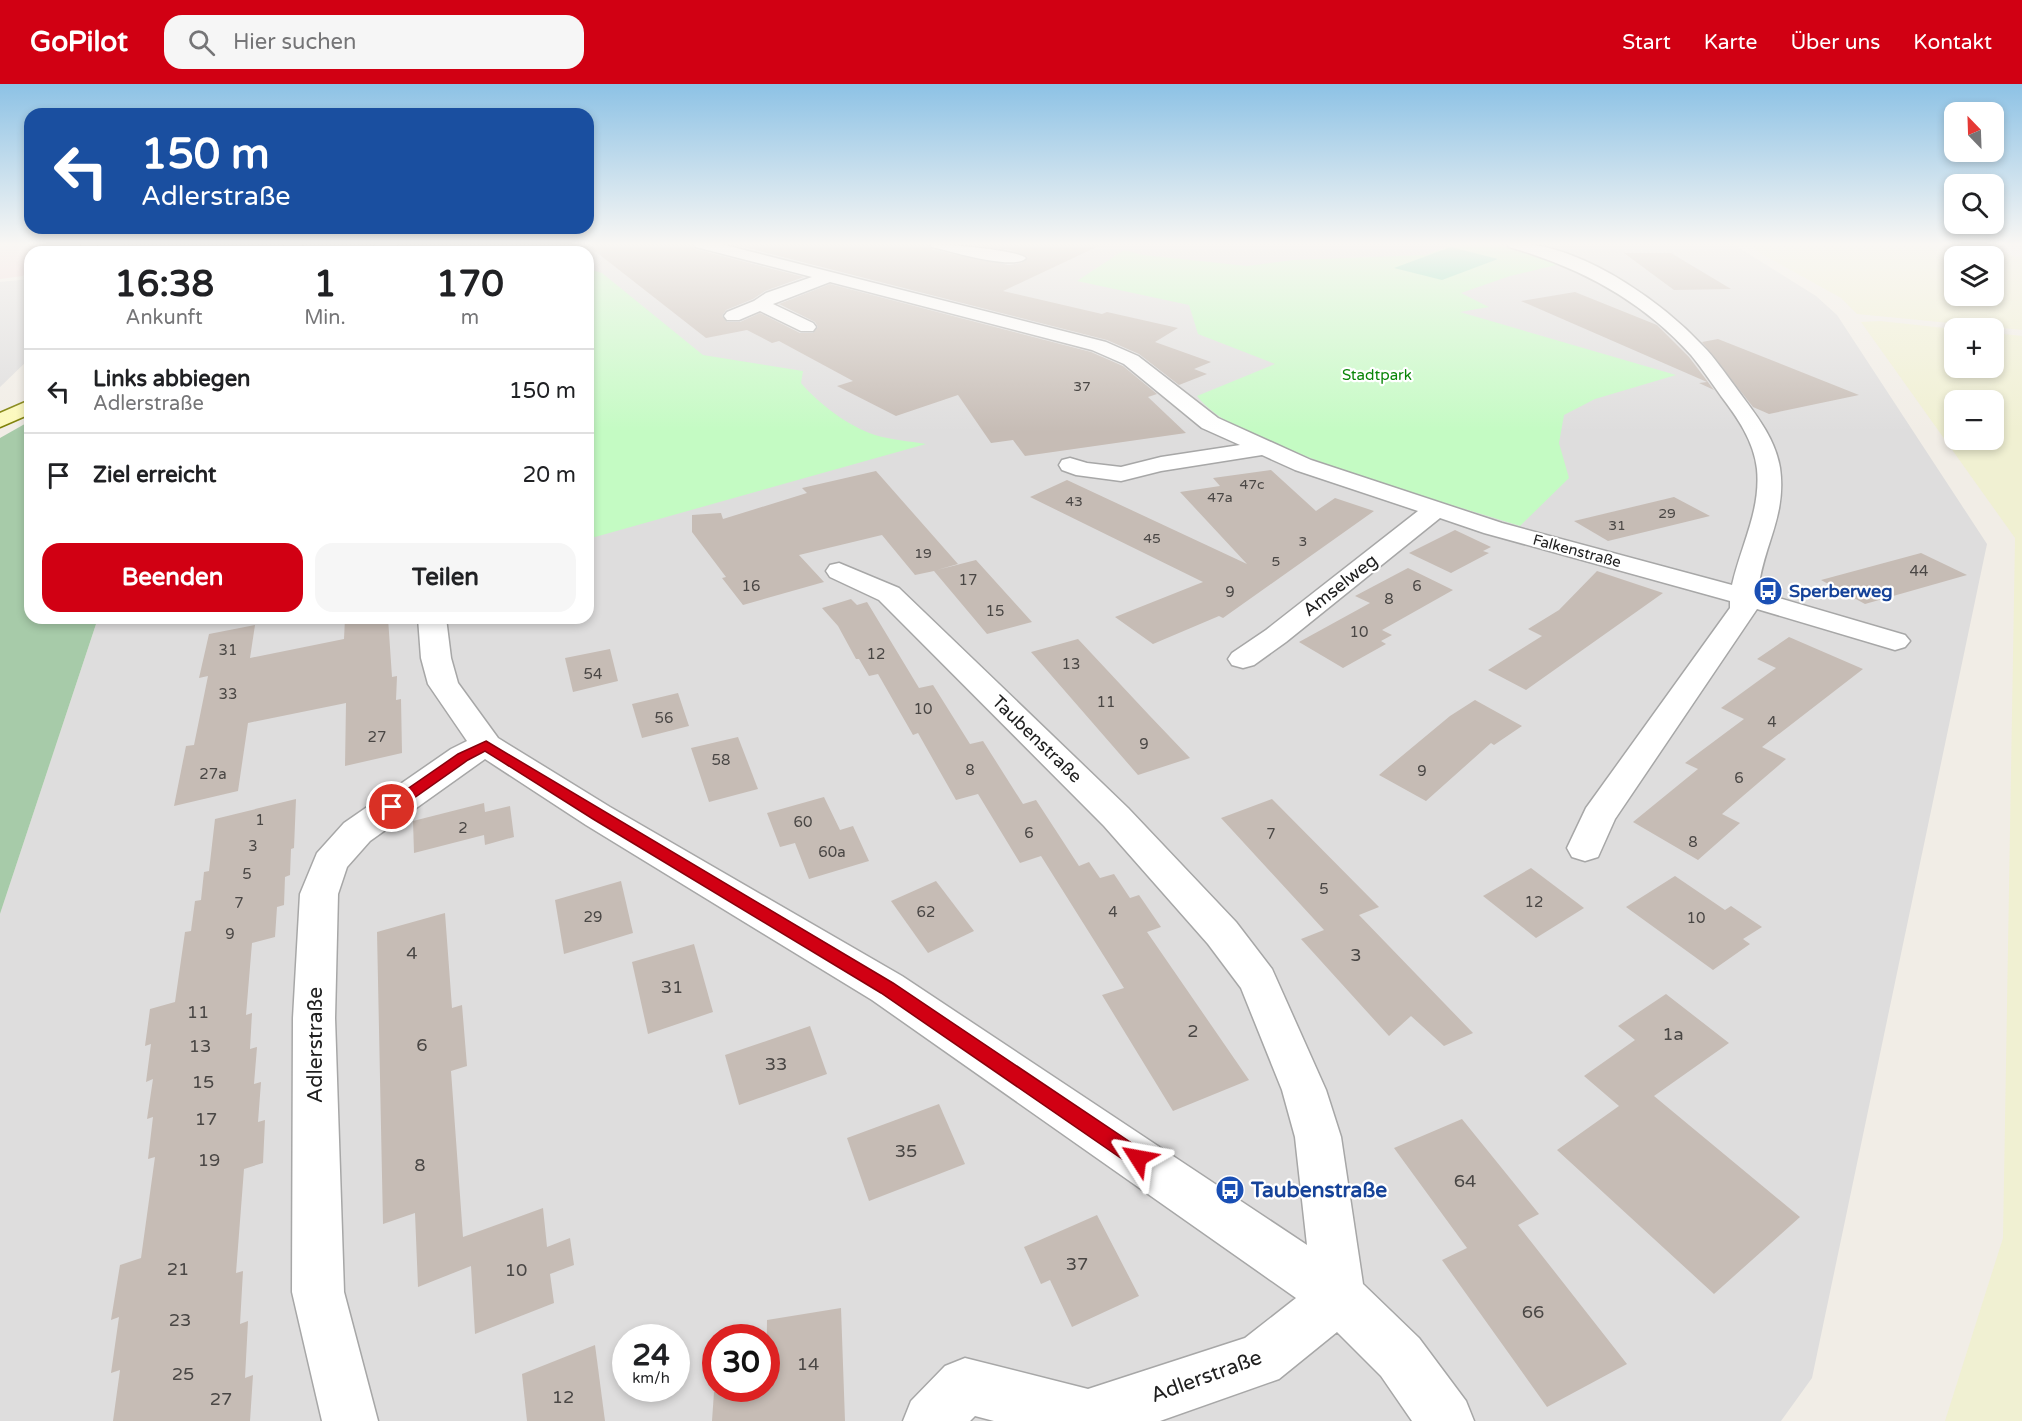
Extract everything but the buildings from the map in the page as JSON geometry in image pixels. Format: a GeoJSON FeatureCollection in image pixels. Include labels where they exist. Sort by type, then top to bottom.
{"type":"FeatureCollection","features":[{"type":"Feature","properties":{"kind":"main road"},"geometry":{"type":"LineString","coordinates":[[0,421],[24,409]]}},
{"type":"Feature","properties":{"kind":"street"},"geometry":{"type":"LineString","coordinates":[[733,316],[757,306]]}},
{"type":"Feature","properties":{"kind":"street"},"geometry":{"type":"LineString","coordinates":[[763,306],[807,327]]}},
{"type":"Feature","properties":{"kind":"street","name":"Falkenstraße"},"geometry":{"type":"LineString","coordinates":[[943,306],[1099,346],[1131,360],[1210,423],[1303,465],[1435,510],[1895,641]]}},
{"type":"Feature","properties":{"kind":"street"},"geometry":{"type":"LineString","coordinates":[[1585,848],[1598,817],[1744,608],[1743,588],[1764,527],[1768,484],[1767,461],[1746,416],[1696,349],[1647,306]]}},
{"type":"Feature","properties":{"kind":"street"},"geometry":{"type":"LineString","coordinates":[[1070,465],[1084,470],[1121,474],[1161,464],[1262,448]]}},
{"type":"Feature","properties":{"kind":"street","name":"Amselweg"},"geometry":{"type":"LineString","coordinates":[[1243,659],[1285,629],[1435,510]]}},
{"type":"Feature","properties":{"kind":"street","name":"Taubenstraße"},"geometry":{"type":"LineString","coordinates":[[839,571],[889,594],[1116,817],[1222,933],[1258,981],[1304,1090],[1317,1137],[1339,1297]]}},
{"type":"Feature","properties":{"kind":"street"},"geometry":{"type":"LineString","coordinates":[[433,624],[436,658],[443,684],[486,745],[608,822],[887,988],[1339,1297],[1400,1357],[1446,1421]]}},
{"type":"Feature","properties":{"kind":"street","name":"Adlerstraße"},"geometry":{"type":"LineString","coordinates":[[350,1421],[318,1293],[314,1018],[319,894],[330,862],[357,832],[463,757],[486,745]]}},
{"type":"Feature","properties":{"kind":"street","name":"Adlerstraße"},"geometry":{"type":"LineString","coordinates":[[931,1421],[965,1386],[1088,1417],[1260,1360],[1339,1297]]}},
{"type":"Feature","properties":{"kind":"shaded area"},"geometry":{"type":"Polygon","coordinates":[[[0,306],[24,306],[24,364],[0,387],[0,306]]]}},
{"type":"Feature","properties":{"kind":"shaded area"},"geometry":{"type":"Polygon","coordinates":[[[594,306],[1827,306],[1837,315],[1987,544],[1812,1378],[1781,1421],[0,1421],[0,914],[96,624],[594,624],[594,306]]]}},
{"type":"Feature","properties":{"kind":"green space"},"geometry":{"type":"Polygon","coordinates":[[[594,306],[643,306],[703,355],[803,371],[801,383],[816,399],[844,420],[875,435],[926,444],[594,537],[594,306]]]}},
{"type":"Feature","properties":{"kind":"green space","name":"Stadtpark"},"geometry":{"type":"Polygon","coordinates":[[[1189,306],[1488,306],[1460,312],[1676,375],[1595,399],[1564,415],[1559,443],[1569,478],[1520,526],[1334,467],[1253,434],[1223,419],[1197,396],[1275,364],[1198,334],[1189,306]]]}},
{"type":"Feature","properties":{"kind":"green space"},"geometry":{"type":"Polygon","coordinates":[[[1849,306],[2022,306],[2022,330],[2004,328],[2004,318],[1944,318],[1944,322],[1857,314],[1849,306]]]}},
{"type":"Feature","properties":{"kind":"green space"},"geometry":{"type":"Polygon","coordinates":[[[1880,321],[1944,328],[1944,378],[2004,378],[2004,334],[2022,336],[2022,1421],[1945,1421],[2003,1238],[2015,538],[1952,450],[2004,450],[2004,390],[1944,390],[1944,438],[1861,322],[1880,321]]]}},
{"type":"Feature","properties":{"kind":"green space"},"geometry":{"type":"Polygon","coordinates":[[[24,424],[24,624],[96,624],[0,914],[0,438],[24,424]]]}},
{"type":"Feature","properties":{"kind":"place","name":"Sperberweg"},"geometry":{"type":"Point","coordinates":[1768,591]}},
{"type":"Feature","properties":{"kind":"place","name":"Taubenstraße"},"geometry":{"type":"Point","coordinates":[1230,1190]}},
{"type":"Feature","properties":{"kind":"route"},"geometry":{"type":"LineString","coordinates":[[392,807],[463,757],[486,745],[598,816],[887,988],[1138,1158]]}}]}
